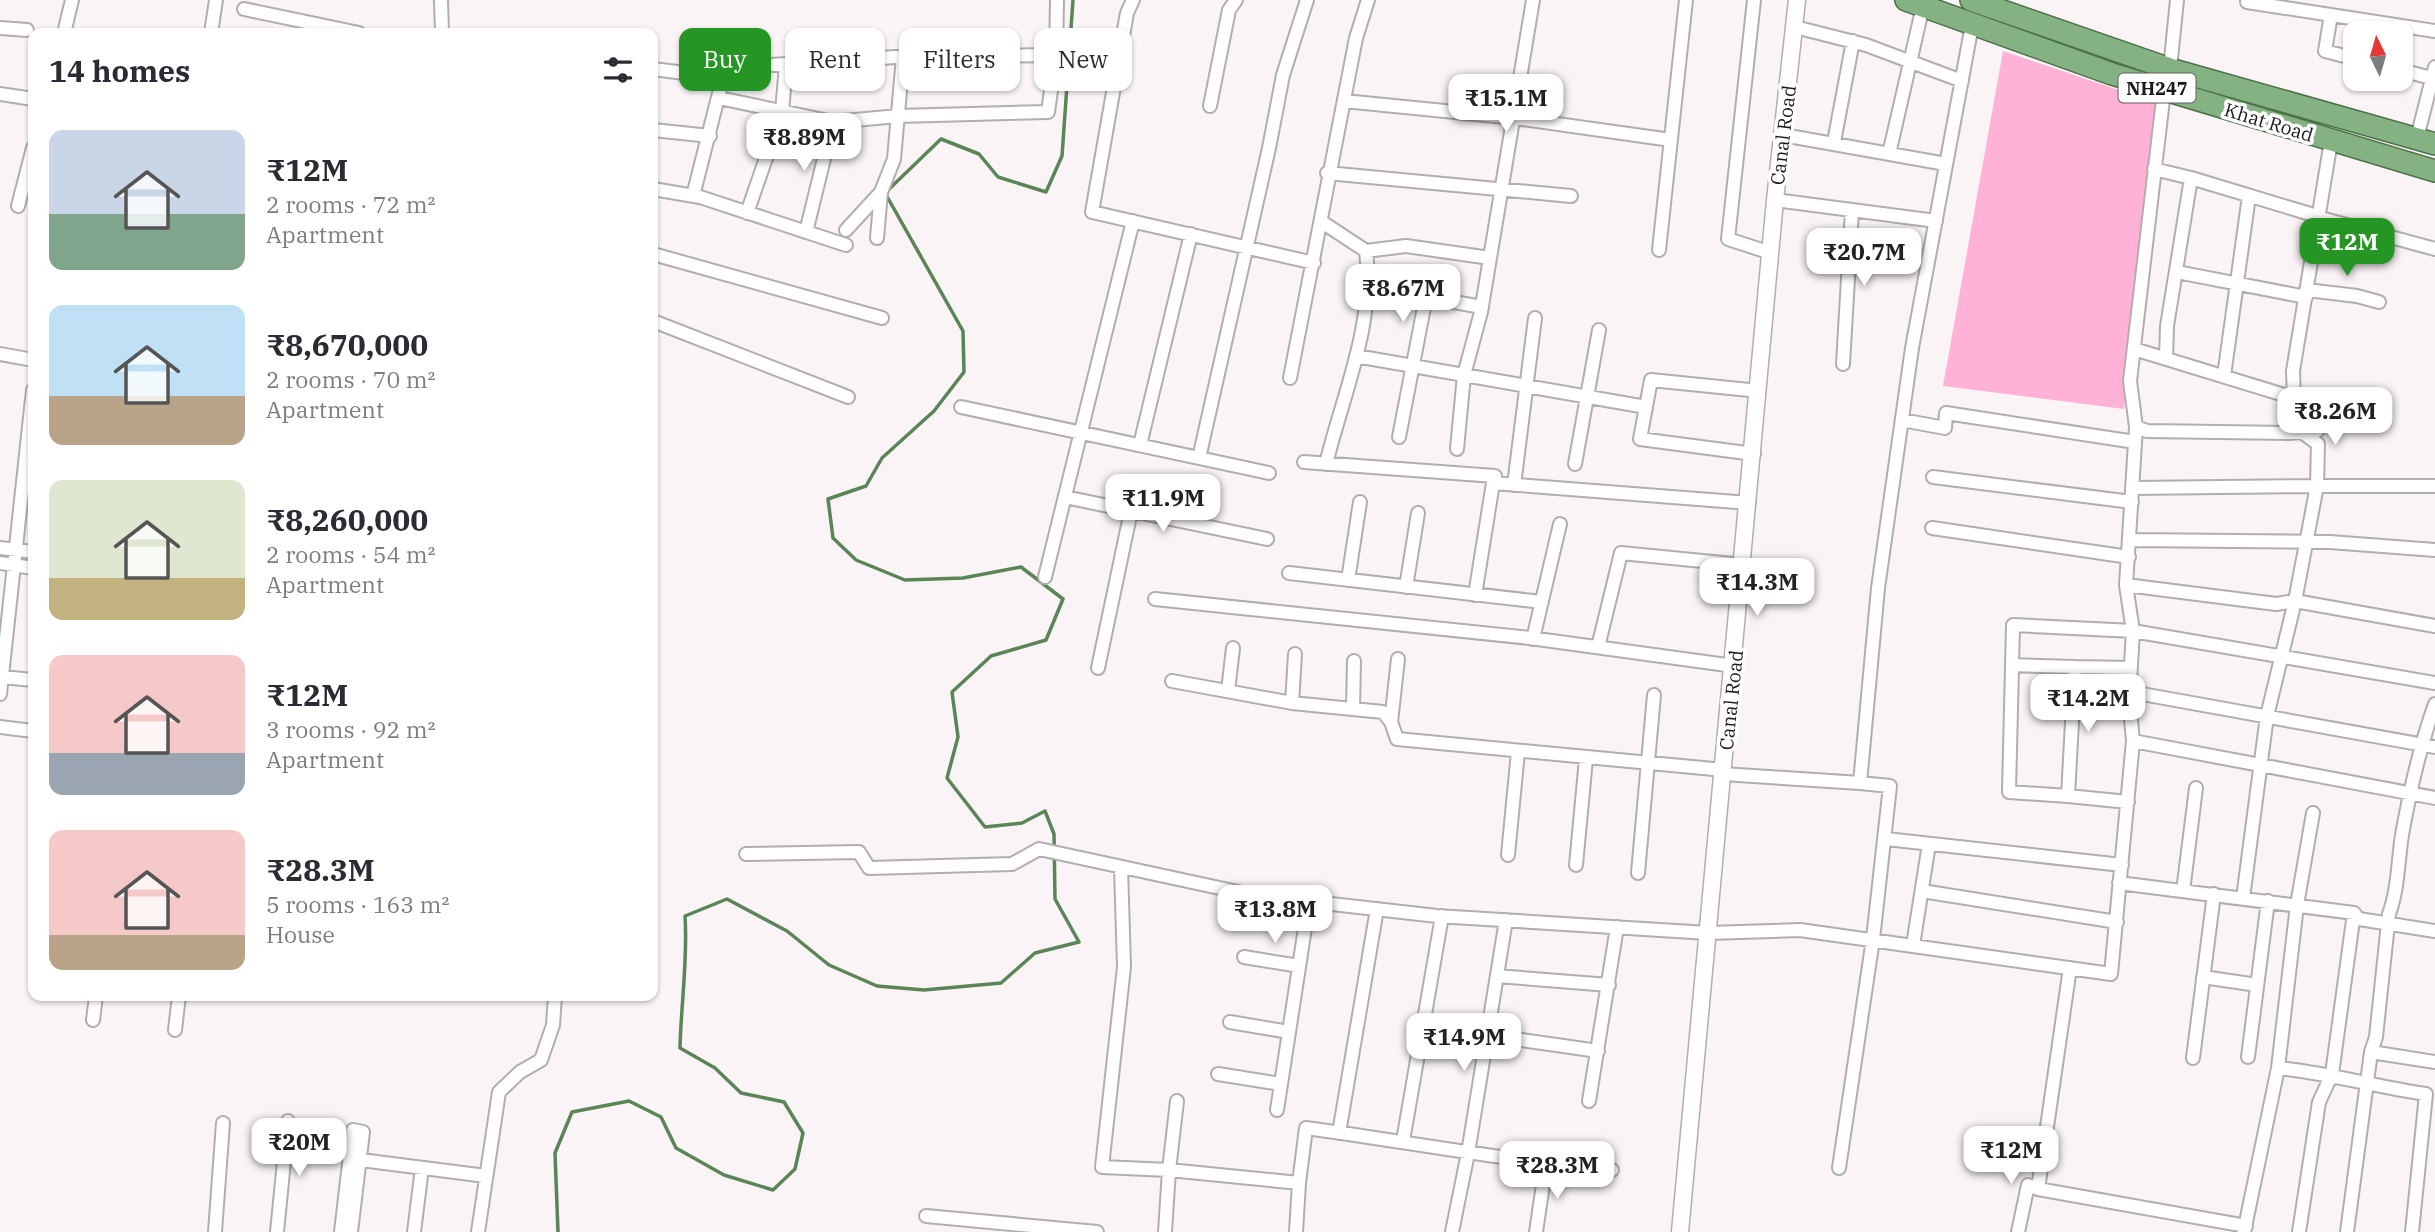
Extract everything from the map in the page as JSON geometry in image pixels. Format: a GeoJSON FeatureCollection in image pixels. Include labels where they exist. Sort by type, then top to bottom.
{"type":"FeatureCollection","features":[{"type":"Feature","properties":{"kind":"highway","name":"Khat Road"},"geometry":{"type":"LineString","coordinates":[[1971,0],[2169,69],[2426,141]]}},
{"type":"Feature","properties":{"kind":"highway","name":"Khat Road"},"geometry":{"type":"LineString","coordinates":[[1914,3],[2164,91],[2435,171]]}},
{"type":"Feature","properties":{"kind":"highway","name":"NH247"},"geometry":{"type":"LineString","coordinates":[[2164,91],[2169,69]]}},
{"type":"Feature","properties":{"kind":"street"},"geometry":{"type":"LineString","coordinates":[[65,28],[72,0]]}},
{"type":"Feature","properties":{"kind":"street"},"geometry":{"type":"LineString","coordinates":[[212,28],[216,0]]}},
{"type":"Feature","properties":{"kind":"street"},"geometry":{"type":"LineString","coordinates":[[441,0],[442,28]]}},
{"type":"Feature","properties":{"kind":"street"},"geometry":{"type":"LineString","coordinates":[[1056,28],[1057,0]]}},
{"type":"Feature","properties":{"kind":"street"},"geometry":{"type":"LineString","coordinates":[[1124,28],[1133,0]]}},
{"type":"Feature","properties":{"kind":"street"},"geometry":{"type":"LineString","coordinates":[[1210,106],[1229,10],[1236,0]]}},
{"type":"Feature","properties":{"kind":"street"},"geometry":{"type":"LineString","coordinates":[[1199,458],[1283,75],[1307,0]]}},
{"type":"Feature","properties":{"kind":"street"},"geometry":{"type":"LineString","coordinates":[[1290,378],[1356,38],[1368,0]]}},
{"type":"Feature","properties":{"kind":"street"},"geometry":{"type":"LineString","coordinates":[[1457,449],[1464,375],[1482,307],[1533,0]]}},
{"type":"Feature","properties":{"kind":"street"},"geometry":{"type":"LineString","coordinates":[[1659,250],[1686,0]]}},
{"type":"Feature","properties":{"kind":"street"},"geometry":{"type":"LineString","coordinates":[[1754,0],[1728,239],[1771,253]]}},
{"type":"Feature","properties":{"kind":"street","name":"Canal Road"},"geometry":{"type":"LineString","coordinates":[[1680,1232],[1744,565],[1775,200],[1797,0]]}},
{"type":"Feature","properties":{"kind":"street"},"geometry":{"type":"LineString","coordinates":[[2169,69],[2177,0]]}},
{"type":"Feature","properties":{"kind":"street"},"geometry":{"type":"LineString","coordinates":[[2247,2],[2435,31]]}},
{"type":"Feature","properties":{"kind":"street"},"geometry":{"type":"LineString","coordinates":[[1889,154],[1911,61],[1914,3]]}},
{"type":"Feature","properties":{"kind":"street"},"geometry":{"type":"LineString","coordinates":[[244,9],[335,28]]}},
{"type":"Feature","properties":{"kind":"street"},"geometry":{"type":"LineString","coordinates":[[2331,15],[2325,51],[2343,55]]}},
{"type":"Feature","properties":{"kind":"street"},"geometry":{"type":"LineString","coordinates":[[1860,783],[1878,588],[1902,419],[1972,25]]}},
{"type":"Feature","properties":{"kind":"street"},"geometry":{"type":"LineString","coordinates":[[1795,27],[1853,41],[1962,81]]}},
{"type":"Feature","properties":{"kind":"street"},"geometry":{"type":"LineString","coordinates":[[0,28],[27,30]]}},
{"type":"Feature","properties":{"kind":"street"},"geometry":{"type":"LineString","coordinates":[[1834,142],[1853,41]]}},
{"type":"Feature","properties":{"kind":"street"},"geometry":{"type":"LineString","coordinates":[[658,70],[679,72]]}},
{"type":"Feature","properties":{"kind":"street"},"geometry":{"type":"LineString","coordinates":[[2413,71],[2434,74],[2426,141]]}},
{"type":"Feature","properties":{"kind":"street"},"geometry":{"type":"LineString","coordinates":[[747,213],[782,112],[785,77]]}},
{"type":"Feature","properties":{"kind":"street"},"geometry":{"type":"LineString","coordinates":[[693,196],[721,91]]}},
{"type":"Feature","properties":{"kind":"street"},"geometry":{"type":"LineString","coordinates":[[877,238],[881,192],[894,159],[900,91]]}},
{"type":"Feature","properties":{"kind":"street"},"geometry":{"type":"LineString","coordinates":[[719,98],[833,122],[898,116],[1048,112],[1051,91]]}},
{"type":"Feature","properties":{"kind":"street"},"geometry":{"type":"LineString","coordinates":[[1114,91],[1092,212],[1314,263]]}},
{"type":"Feature","properties":{"kind":"street"},"geometry":{"type":"LineString","coordinates":[[746,854],[859,852],[869,868],[1012,864],[1039,849],[1252,895],[1309,902],[1442,916],[1708,933],[1800,930],[2111,974],[2133,741],[2133,631],[2126,585],[2131,540],[2136,428],[2130,381],[2164,91]]}},
{"type":"Feature","properties":{"kind":"street"},"geometry":{"type":"LineString","coordinates":[[0,94],[28,98]]}},
{"type":"Feature","properties":{"kind":"street"},"geometry":{"type":"LineString","coordinates":[[1344,101],[1515,118],[1671,140]]}},
{"type":"Feature","properties":{"kind":"street"},"geometry":{"type":"LineString","coordinates":[[806,232],[833,122]]}},
{"type":"Feature","properties":{"kind":"street"},"geometry":{"type":"LineString","coordinates":[[658,131],[710,136]]}},
{"type":"Feature","properties":{"kind":"street"},"geometry":{"type":"LineString","coordinates":[[1783,135],[1946,164]]}},
{"type":"Feature","properties":{"kind":"street"},"geometry":{"type":"LineString","coordinates":[[2294,398],[2293,371],[2331,141]]}},
{"type":"Feature","properties":{"kind":"street"},"geometry":{"type":"LineString","coordinates":[[18,206],[28,167]]}},
{"type":"Feature","properties":{"kind":"street"},"geometry":{"type":"LineString","coordinates":[[2154,169],[2435,250]]}},
{"type":"Feature","properties":{"kind":"street"},"geometry":{"type":"LineString","coordinates":[[1329,173],[1572,196]]}},
{"type":"Feature","properties":{"kind":"street"},"geometry":{"type":"LineString","coordinates":[[2166,359],[2168,326],[2191,178]]}},
{"type":"Feature","properties":{"kind":"street"},"geometry":{"type":"LineString","coordinates":[[658,191],[693,196],[846,245]]}},
{"type":"Feature","properties":{"kind":"street"},"geometry":{"type":"LineString","coordinates":[[846,230],[881,192]]}},
{"type":"Feature","properties":{"kind":"street"},"geometry":{"type":"LineString","coordinates":[[2224,376],[2249,196]]}},
{"type":"Feature","properties":{"kind":"street"},"geometry":{"type":"LineString","coordinates":[[1775,200],[1936,221]]}},
{"type":"Feature","properties":{"kind":"street"},"geometry":{"type":"LineString","coordinates":[[1843,364],[1852,210]]}},
{"type":"Feature","properties":{"kind":"street"},"geometry":{"type":"LineString","coordinates":[[1045,578],[1133,221]]}},
{"type":"Feature","properties":{"kind":"street"},"geometry":{"type":"LineString","coordinates":[[1322,222],[1366,251],[1406,246],[1490,258]]}},
{"type":"Feature","properties":{"kind":"street"},"geometry":{"type":"LineString","coordinates":[[1140,445],[1191,234]]}},
{"type":"Feature","properties":{"kind":"street"},"geometry":{"type":"LineString","coordinates":[[1326,464],[1356,356],[1369,281],[1366,251]]}},
{"type":"Feature","properties":{"kind":"street"},"geometry":{"type":"LineString","coordinates":[[658,255],[882,318]]}},
{"type":"Feature","properties":{"kind":"street"},"geometry":{"type":"LineString","coordinates":[[2177,272],[2237,284],[2357,296],[2379,302]]}},
{"type":"Feature","properties":{"kind":"street"},"geometry":{"type":"LineString","coordinates":[[1399,437],[1426,297],[1482,307]]}},
{"type":"Feature","properties":{"kind":"street"},"geometry":{"type":"LineString","coordinates":[[1514,485],[1535,318]]}},
{"type":"Feature","properties":{"kind":"street"},"geometry":{"type":"LineString","coordinates":[[658,323],[848,397]]}},
{"type":"Feature","properties":{"kind":"street"},"geometry":{"type":"LineString","coordinates":[[1574,464],[1599,330]]}},
{"type":"Feature","properties":{"kind":"street"},"geometry":{"type":"LineString","coordinates":[[2134,349],[2320,408],[2324,423],[2317,431],[2302,432],[2147,431],[2136,428]]}},
{"type":"Feature","properties":{"kind":"street"},"geometry":{"type":"LineString","coordinates":[[0,354],[28,359]]}},
{"type":"Feature","properties":{"kind":"street"},"geometry":{"type":"LineString","coordinates":[[1356,356],[1646,407]]}},
{"type":"Feature","properties":{"kind":"street"},"geometry":{"type":"LineString","coordinates":[[1754,454],[1640,439],[1651,380],[1759,391]]}},
{"type":"Feature","properties":{"kind":"street"},"geometry":{"type":"LineString","coordinates":[[961,407],[1269,473]]}},
{"type":"Feature","properties":{"kind":"street"},"geometry":{"type":"LineString","coordinates":[[1902,419],[1945,428],[1946,413],[2135,442]]}},
{"type":"Feature","properties":{"kind":"street"},"geometry":{"type":"LineString","coordinates":[[2243,898],[2267,716],[2283,658],[2317,486],[2318,444],[2302,432]]}},
{"type":"Feature","properties":{"kind":"street"},"geometry":{"type":"LineString","coordinates":[[0,694],[28,457]]}},
{"type":"Feature","properties":{"kind":"street"},"geometry":{"type":"LineString","coordinates":[[1304,462],[1495,476],[1475,595]]}},
{"type":"Feature","properties":{"kind":"street"},"geometry":{"type":"LineString","coordinates":[[1933,477],[2132,502]]}},
{"type":"Feature","properties":{"kind":"street"},"geometry":{"type":"LineString","coordinates":[[1493,483],[1749,503]]}},
{"type":"Feature","properties":{"kind":"street"},"geometry":{"type":"LineString","coordinates":[[2132,488],[2435,486]]}},
{"type":"Feature","properties":{"kind":"street"},"geometry":{"type":"LineString","coordinates":[[1065,497],[1268,540]]}},
{"type":"Feature","properties":{"kind":"street"},"geometry":{"type":"LineString","coordinates":[[1348,580],[1360,502]]}},
{"type":"Feature","properties":{"kind":"street"},"geometry":{"type":"LineString","coordinates":[[1098,668],[1131,511]]}},
{"type":"Feature","properties":{"kind":"street"},"geometry":{"type":"LineString","coordinates":[[1406,587],[1418,513]]}},
{"type":"Feature","properties":{"kind":"street"},"geometry":{"type":"LineString","coordinates":[[1533,639],[1560,524]]}},
{"type":"Feature","properties":{"kind":"street"},"geometry":{"type":"LineString","coordinates":[[1932,528],[2129,557]]}},
{"type":"Feature","properties":{"kind":"street"},"geometry":{"type":"LineString","coordinates":[[2131,540],[2307,542],[2435,550]]}},
{"type":"Feature","properties":{"kind":"street"},"geometry":{"type":"LineString","coordinates":[[0,548],[28,551]]}},
{"type":"Feature","properties":{"kind":"street"},"geometry":{"type":"LineString","coordinates":[[1598,647],[1620,553],[1744,565]]}},
{"type":"Feature","properties":{"kind":"street"},"geometry":{"type":"LineString","coordinates":[[0,563],[28,567]]}},
{"type":"Feature","properties":{"kind":"street"},"geometry":{"type":"LineString","coordinates":[[1289,573],[1542,602]]}},
{"type":"Feature","properties":{"kind":"street"},"geometry":{"type":"LineString","coordinates":[[2126,585],[2276,604],[2295,601],[2435,626]]}},
{"type":"Feature","properties":{"kind":"street"},"geometry":{"type":"LineString","coordinates":[[1155,599],[1533,639],[1734,666]]}},
{"type":"Feature","properties":{"kind":"street"},"geometry":{"type":"LineString","coordinates":[[2128,802],[2009,792],[2013,625],[2133,631],[2435,683]]}},
{"type":"Feature","properties":{"kind":"street"},"geometry":{"type":"LineString","coordinates":[[1228,691],[1233,648]]}},
{"type":"Feature","properties":{"kind":"street"},"geometry":{"type":"LineString","coordinates":[[1292,703],[1295,653]]}},
{"type":"Feature","properties":{"kind":"street"},"geometry":{"type":"LineString","coordinates":[[1391,722],[1398,659]]}},
{"type":"Feature","properties":{"kind":"street"},"geometry":{"type":"LineString","coordinates":[[1353,709],[1354,661]]}},
{"type":"Feature","properties":{"kind":"street"},"geometry":{"type":"LineString","coordinates":[[2012,665],[2131,668]]}},
{"type":"Feature","properties":{"kind":"street"},"geometry":{"type":"LineString","coordinates":[[2068,796],[2075,667]]}},
{"type":"Feature","properties":{"kind":"street"},"geometry":{"type":"LineString","coordinates":[[2,677],[28,680]]}},
{"type":"Feature","properties":{"kind":"street"},"geometry":{"type":"LineString","coordinates":[[1172,681],[1292,703],[1383,712],[1391,722],[1397,739],[1890,786],[1873,939],[1839,1168]]}},
{"type":"Feature","properties":{"kind":"street"},"geometry":{"type":"LineString","coordinates":[[2131,692],[2435,747]]}},
{"type":"Feature","properties":{"kind":"street"},"geometry":{"type":"LineString","coordinates":[[1638,873],[1654,695]]}},
{"type":"Feature","properties":{"kind":"street"},"geometry":{"type":"LineString","coordinates":[[2347,1232],[2371,1052],[2376,1037],[2389,924],[2421,744],[2435,704]]}},
{"type":"Feature","properties":{"kind":"street"},"geometry":{"type":"LineString","coordinates":[[0,727],[28,730]]}},
{"type":"Feature","properties":{"kind":"street"},"geometry":{"type":"LineString","coordinates":[[2133,741],[2261,763],[2435,798]]}},
{"type":"Feature","properties":{"kind":"street"},"geometry":{"type":"LineString","coordinates":[[1508,855],[1518,752]]}},
{"type":"Feature","properties":{"kind":"street"},"geometry":{"type":"LineString","coordinates":[[1576,865],[1586,758]]}},
{"type":"Feature","properties":{"kind":"street"},"geometry":{"type":"LineString","coordinates":[[2183,891],[2196,788]]}},
{"type":"Feature","properties":{"kind":"street"},"geometry":{"type":"LineString","coordinates":[[2018,1232],[2028,1185],[2245,1229],[2278,1068],[2297,905],[2313,813]]}},
{"type":"Feature","properties":{"kind":"street"},"geometry":{"type":"LineString","coordinates":[[1886,839],[2122,865]]}},
{"type":"Feature","properties":{"kind":"street"},"geometry":{"type":"LineString","coordinates":[[1913,945],[1929,844]]}},
{"type":"Feature","properties":{"kind":"street"},"geometry":{"type":"LineString","coordinates":[[1121,867],[1124,967],[1102,1167],[1169,1170],[1299,1183]]}},
{"type":"Feature","properties":{"kind":"street"},"geometry":{"type":"LineString","coordinates":[[2119,883],[2354,913],[2359,919],[2435,932]]}},
{"type":"Feature","properties":{"kind":"street"},"geometry":{"type":"LineString","coordinates":[[1922,891],[2117,922]]}},
{"type":"Feature","properties":{"kind":"street"},"geometry":{"type":"LineString","coordinates":[[2193,1058],[2214,894]]}},
{"type":"Feature","properties":{"kind":"street"},"geometry":{"type":"LineString","coordinates":[[2248,1057],[2268,901]]}},
{"type":"Feature","properties":{"kind":"street"},"geometry":{"type":"LineString","coordinates":[[1277,1110],[1309,902]]}},
{"type":"Feature","properties":{"kind":"street"},"geometry":{"type":"LineString","coordinates":[[1339,1133],[1377,909]]}},
{"type":"Feature","properties":{"kind":"street"},"geometry":{"type":"LineString","coordinates":[[2300,1232],[2319,1102],[2332,1074],[2354,913]]}},
{"type":"Feature","properties":{"kind":"street"},"geometry":{"type":"LineString","coordinates":[[1403,1141],[1442,916]]}},
{"type":"Feature","properties":{"kind":"street"},"geometry":{"type":"LineString","coordinates":[[1452,1232],[1469,1150],[1506,920]]}},
{"type":"Feature","properties":{"kind":"street"},"geometry":{"type":"LineString","coordinates":[[1589,1101],[1618,927]]}},
{"type":"Feature","properties":{"kind":"street"},"geometry":{"type":"LineString","coordinates":[[1244,957],[1299,966]]}},
{"type":"Feature","properties":{"kind":"street"},"geometry":{"type":"LineString","coordinates":[[2039,1189],[2070,968]]}},
{"type":"Feature","properties":{"kind":"street"},"geometry":{"type":"LineString","coordinates":[[1497,976],[1609,985]]}},
{"type":"Feature","properties":{"kind":"street"},"geometry":{"type":"LineString","coordinates":[[2203,977],[2257,985]]}},
{"type":"Feature","properties":{"kind":"street"},"geometry":{"type":"LineString","coordinates":[[93,1020],[95,1001]]}},
{"type":"Feature","properties":{"kind":"street"},"geometry":{"type":"LineString","coordinates":[[175,1030],[178,1001]]}},
{"type":"Feature","properties":{"kind":"street"},"geometry":{"type":"LineString","coordinates":[[478,1232],[499,1092],[520,1072],[541,1060],[553,1025],[555,1001]]}},
{"type":"Feature","properties":{"kind":"street"},"geometry":{"type":"LineString","coordinates":[[1230,1022],[1289,1032]]}},
{"type":"Feature","properties":{"kind":"street"},"geometry":{"type":"LineString","coordinates":[[1488,1035],[1598,1051]]}},
{"type":"Feature","properties":{"kind":"street"},"geometry":{"type":"LineString","coordinates":[[2371,1052],[2435,1062]]}},
{"type":"Feature","properties":{"kind":"street"},"geometry":{"type":"LineString","coordinates":[[2278,1068],[2332,1074],[2367,1085],[2426,1094],[2430,1119],[2412,1232]]}},
{"type":"Feature","properties":{"kind":"street"},"geometry":{"type":"LineString","coordinates":[[1218,1074],[1281,1084]]}},
{"type":"Feature","properties":{"kind":"street"},"geometry":{"type":"LineString","coordinates":[[1165,1232],[1177,1101]]}},
{"type":"Feature","properties":{"kind":"street"},"geometry":{"type":"LineString","coordinates":[[277,1232],[288,1121]]}},
{"type":"Feature","properties":{"kind":"street"},"geometry":{"type":"LineString","coordinates":[[215,1232],[223,1123]]}},
{"type":"Feature","properties":{"kind":"street"},"geometry":{"type":"LineString","coordinates":[[1296,1232],[1306,1128],[1469,1150],[1546,1164],[1612,1170]]}},
{"type":"Feature","properties":{"kind":"street"},"geometry":{"type":"LineString","coordinates":[[354,1159],[485,1176]]}},
{"type":"Feature","properties":{"kind":"street"},"geometry":{"type":"LineString","coordinates":[[341,1232],[354,1159]]}},
{"type":"Feature","properties":{"kind":"street"},"geometry":{"type":"LineString","coordinates":[[351,1232],[354,1159]]}},
{"type":"Feature","properties":{"kind":"street"},"geometry":{"type":"LineString","coordinates":[[1536,1232],[1546,1164]]}},
{"type":"Feature","properties":{"kind":"street"},"geometry":{"type":"LineString","coordinates":[[414,1232],[422,1168]]}},
{"type":"Feature","properties":{"kind":"street"},"geometry":{"type":"LineString","coordinates":[[926,1216],[1097,1232]]}},
{"type":"Feature","properties":{"kind":"shaded area"},"geometry":{"type":"Polygon","coordinates":[[[2003,51],[2157,103],[2124,409],[1943,386],[2003,51]]]}},
{"type":"Feature","properties":{"kind":"waterway"},"geometry":{"type":"LineString","coordinates":[[558,1232],[555,1153],[572,1112],[629,1101],[661,1117],[676,1148],[724,1175],[773,1190],[795,1169],[803,1133],[784,1102],[741,1093],[715,1068],[680,1048],[686,949],[685,916],[727,899],[787,931],[829,965],[877,986],[924,990],[1001,983],[1035,953],[1079,942],[1055,899],[1054,834],[1045,811],[1022,823],[985,827],[947,778],[958,737],[952,692],[991,656],[1046,640],[1063,599],[1021,567],[963,578],[905,580],[856,560],[833,538],[828,499],[866,486],[882,458],[934,411],[964,372],[963,331],[885,193],[941,139],[979,154],[998,177],[1046,192],[1062,156],[1073,0]]}}]}
